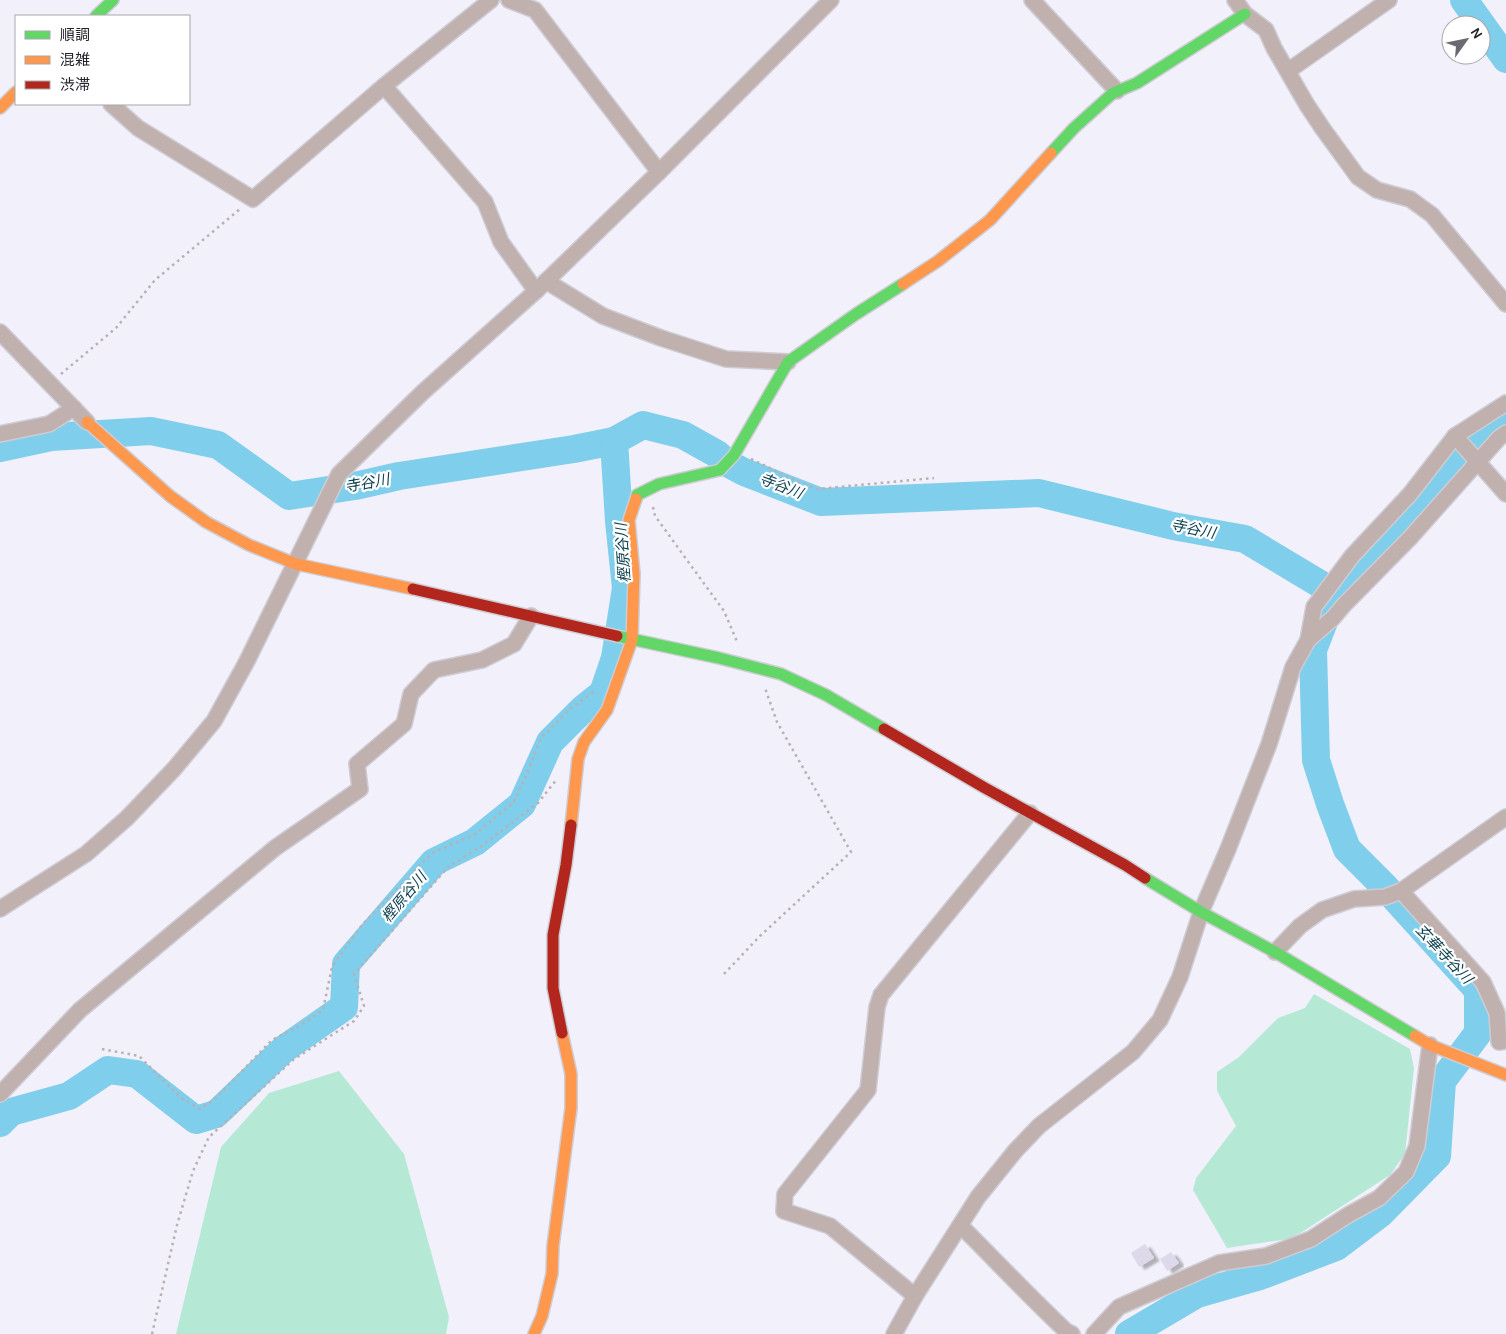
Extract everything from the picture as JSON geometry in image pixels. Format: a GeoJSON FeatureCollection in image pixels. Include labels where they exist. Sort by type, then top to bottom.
{"type":"FeatureCollection","features":[{"type":"Feature","properties":{"kind":"street"},"geometry":{"type":"LineString","coordinates":[[97,15],[113,0]]}},
{"type":"Feature","properties":{"kind":"street"},"geometry":{"type":"LineString","coordinates":[[112,105],[138,128],[253,199],[384,86],[491,0]]}},
{"type":"Feature","properties":{"kind":"street"},"geometry":{"type":"LineString","coordinates":[[508,0],[535,10],[659,172]]}},
{"type":"Feature","properties":{"kind":"street"},"geometry":{"type":"LineString","coordinates":[[0,909],[86,854],[127,818],[174,769],[214,721],[247,661],[339,474],[423,392],[541,286],[659,172],[830,0]]}},
{"type":"Feature","properties":{"kind":"street"},"geometry":{"type":"LineString","coordinates":[[1032,0],[1117,91]]}},
{"type":"Feature","properties":{"kind":"street"},"geometry":{"type":"LineString","coordinates":[[1235,0],[1245,14],[1266,30],[1274,48],[1323,130],[1358,177],[1377,190],[1410,198],[1432,215],[1506,304]]}},
{"type":"Feature","properties":{"kind":"street"},"geometry":{"type":"LineString","coordinates":[[1288,71],[1390,0]]}},
{"type":"Feature","properties":{"kind":"street"},"geometry":{"type":"LineString","coordinates":[[534,1334],[542,1316],[552,1274],[553,1246],[571,1108],[571,1074],[553,988],[553,936],[566,864],[578,759],[584,742],[607,710],[632,640],[634,574],[629,520],[637,495],[659,484],[720,470],[735,453],[788,362],[856,314],[938,261],[990,220],[1074,128],[1113,93],[1137,83],[1245,14]]}},
{"type":"Feature","properties":{"kind":"street"},"geometry":{"type":"LineString","coordinates":[[384,86],[485,202],[501,242],[541,286],[603,316],[661,338],[726,359],[788,362]]}},
{"type":"Feature","properties":{"kind":"street"},"geometry":{"type":"LineString","coordinates":[[0,108],[15,93]]}},
{"type":"Feature","properties":{"kind":"street"},"geometry":{"type":"LineString","coordinates":[[0,332],[87,422],[170,496],[206,522],[249,545],[296,564],[780,674],[826,695],[985,788],[1125,865],[1201,912],[1275,952],[1430,1046],[1506,1075]]}},
{"type":"Feature","properties":{"kind":"street"},"geometry":{"type":"LineString","coordinates":[[894,1334],[915,1296],[978,1197],[1016,1150],[1039,1126],[1133,1052],[1160,1020],[1180,977],[1201,912],[1269,744],[1293,667],[1308,640],[1314,607],[1352,556],[1410,494],[1455,436],[1506,403]]}},
{"type":"Feature","properties":{"kind":"street"},"geometry":{"type":"LineString","coordinates":[[0,434],[49,424],[74,408]]}},
{"type":"Feature","properties":{"kind":"street"},"geometry":{"type":"LineString","coordinates":[[1308,640],[1333,618],[1410,538],[1477,461],[1506,433]]}},
{"type":"Feature","properties":{"kind":"street"},"geometry":{"type":"LineString","coordinates":[[1455,436],[1506,494]]}},
{"type":"Feature","properties":{"kind":"street"},"geometry":{"type":"LineString","coordinates":[[0,1094],[80,1010],[275,848],[360,789],[357,764],[404,724],[412,694],[434,670],[482,660],[514,644],[531,616]]}},
{"type":"Feature","properties":{"kind":"street"},"geometry":{"type":"LineString","coordinates":[[915,1296],[830,1226],[784,1211],[785,1194],[868,1090],[877,1007],[881,995],[1030,813]]}},
{"type":"Feature","properties":{"kind":"street"},"geometry":{"type":"LineString","coordinates":[[1275,952],[1300,926],[1322,910],[1354,899],[1384,897],[1401,891],[1506,818]]}},
{"type":"Feature","properties":{"kind":"street"},"geometry":{"type":"LineString","coordinates":[[1401,891],[1483,982],[1498,1014],[1499,1042],[1506,1041]]}},
{"type":"Feature","properties":{"kind":"street"},"geometry":{"type":"LineString","coordinates":[[1094,1334],[1120,1307],[1127,1303],[1219,1263],[1266,1256],[1310,1239],[1379,1198],[1406,1172],[1417,1146],[1430,1046]]}},
{"type":"Feature","properties":{"kind":"street"},"geometry":{"type":"LineString","coordinates":[[961,1226],[1029,1296],[1066,1331],[1072,1334]]}},
{"type":"Feature","properties":{"kind":"path"},"geometry":{"type":"LineString","coordinates":[[50,384],[116,328],[155,280],[253,199]]}},
{"type":"Feature","properties":{"kind":"path"},"geometry":{"type":"LineString","coordinates":[[735,453],[817,489],[934,478]]}},
{"type":"Feature","properties":{"kind":"path"},"geometry":{"type":"LineString","coordinates":[[649,489],[655,516],[724,611],[753,667],[777,722],[851,852],[760,936],[724,974]]}},
{"type":"Feature","properties":{"kind":"path"},"geometry":{"type":"LineString","coordinates":[[102,1049],[139,1056],[181,1098],[200,1109],[216,1099],[272,1040],[299,1026],[323,1010],[332,967],[362,925],[432,853],[474,835],[513,803],[541,738],[571,708],[592,693],[596,687]]}},
{"type":"Feature","properties":{"kind":"path"},"geometry":{"type":"LineString","coordinates":[[152,1334],[177,1225],[193,1171],[209,1137],[294,1059],[354,1021],[364,1006],[354,974],[448,868],[480,847],[538,802],[560,775]]}},
{"type":"Feature","properties":{"kind":"green space"},"geometry":{"type":"Polygon","coordinates":[[[1314,994],[1410,1049],[1414,1068],[1405,1154],[1390,1175],[1302,1232],[1288,1239],[1227,1248],[1193,1190],[1196,1178],[1236,1126],[1217,1091],[1217,1072],[1239,1057],[1278,1018],[1305,1008],[1314,994]]]}},
{"type":"Feature","properties":{"kind":"green space"},"geometry":{"type":"Polygon","coordinates":[[[339,1071],[404,1154],[449,1317],[446,1334],[176,1334],[221,1147],[269,1093],[339,1071]]]}},
{"type":"Feature","properties":{"kind":"building"},"geometry":{"type":"Polygon","coordinates":[[[1145,1244],[1154,1258],[1139,1267],[1131,1253],[1145,1244]]]}},
{"type":"Feature","properties":{"kind":"building"},"geometry":{"type":"Polygon","coordinates":[[[1171,1252],[1179,1263],[1167,1271],[1160,1259],[1171,1252]]]}},
{"type":"Feature","properties":{"kind":"waterway"},"geometry":{"type":"LineString","coordinates":[[1464,0],[1506,59]]}},
{"type":"Feature","properties":{"kind":"waterway","name":"玄華寺谷川"},"geometry":{"type":"LineString","coordinates":[[1129,1334],[1197,1294],[1260,1276],[1336,1247],[1381,1213],[1437,1156],[1442,1081],[1478,1033],[1478,990],[1385,887],[1347,849],[1316,760],[1313,650],[1335,593],[1415,514],[1482,433],[1506,419]]}},
{"type":"Feature","properties":{"kind":"waterway","name":"寺谷川"},"geometry":{"type":"LineString","coordinates":[[0,448],[51,437],[151,431],[218,445],[289,496],[614,441],[643,425],[683,435],[744,472],[821,502],[1039,493],[1173,526],[1245,539],[1335,593]]}},
{"type":"Feature","properties":{"kind":"waterway","name":"樫原谷川"},"geometry":{"type":"LineString","coordinates":[[0,1123],[11,1112],[69,1096],[108,1070],[137,1074],[196,1120],[216,1114],[284,1049],[344,1007],[346,964],[434,862],[475,842],[522,804],[550,742],[583,709],[603,693],[615,658],[626,588],[619,521],[614,441]]}},
{"type":"Feature","properties":{"kind":"traffic: fast"},"geometry":{"type":"LineString","coordinates":[[97,15],[113,0]]}},
{"type":"Feature","properties":{"kind":"traffic: fast"},"geometry":{"type":"LineString","coordinates":[[1051,153],[1074,128],[1113,93],[1137,83],[1245,14]]}},
{"type":"Feature","properties":{"kind":"traffic: fast"},"geometry":{"type":"LineString","coordinates":[[636,499],[637,495],[659,484],[720,470],[734,455],[788,362],[856,314],[903,284]]}},
{"type":"Feature","properties":{"kind":"traffic: fast"},"geometry":{"type":"LineString","coordinates":[[617,636],[719,658],[781,674],[826,695],[884,729]]}},
{"type":"Feature","properties":{"kind":"traffic: fast"},"geometry":{"type":"LineString","coordinates":[[1145,878],[1201,912],[1275,952],[1415,1036]]}},
{"type":"Feature","properties":{"kind":"traffic: slow"},"geometry":{"type":"LineString","coordinates":[[0,108],[15,93]]}},
{"type":"Feature","properties":{"kind":"traffic: slow"},"geometry":{"type":"LineString","coordinates":[[903,284],[938,261],[990,220],[1051,153]]}},
{"type":"Feature","properties":{"kind":"traffic: slow"},"geometry":{"type":"LineString","coordinates":[[87,422],[170,496],[206,522],[249,545],[296,564],[413,589]]}},
{"type":"Feature","properties":{"kind":"traffic: slow"},"geometry":{"type":"LineString","coordinates":[[571,825],[578,759],[584,742],[607,710],[632,640],[634,574],[629,520],[636,499]]}},
{"type":"Feature","properties":{"kind":"traffic: slow"},"geometry":{"type":"LineString","coordinates":[[534,1334],[542,1316],[552,1274],[553,1246],[571,1108],[571,1074],[562,1033]]}},
{"type":"Feature","properties":{"kind":"traffic: slow"},"geometry":{"type":"LineString","coordinates":[[1415,1036],[1430,1045],[1506,1075]]}},
{"type":"Feature","properties":{"kind":"traffic: jam"},"geometry":{"type":"LineString","coordinates":[[413,589],[617,636]]}},
{"type":"Feature","properties":{"kind":"traffic: jam"},"geometry":{"type":"LineString","coordinates":[[884,729],[1145,878]]}},
{"type":"Feature","properties":{"kind":"traffic: jam"},"geometry":{"type":"LineString","coordinates":[[562,1033],[553,988],[553,935],[566,865],[571,825]]}}]}
